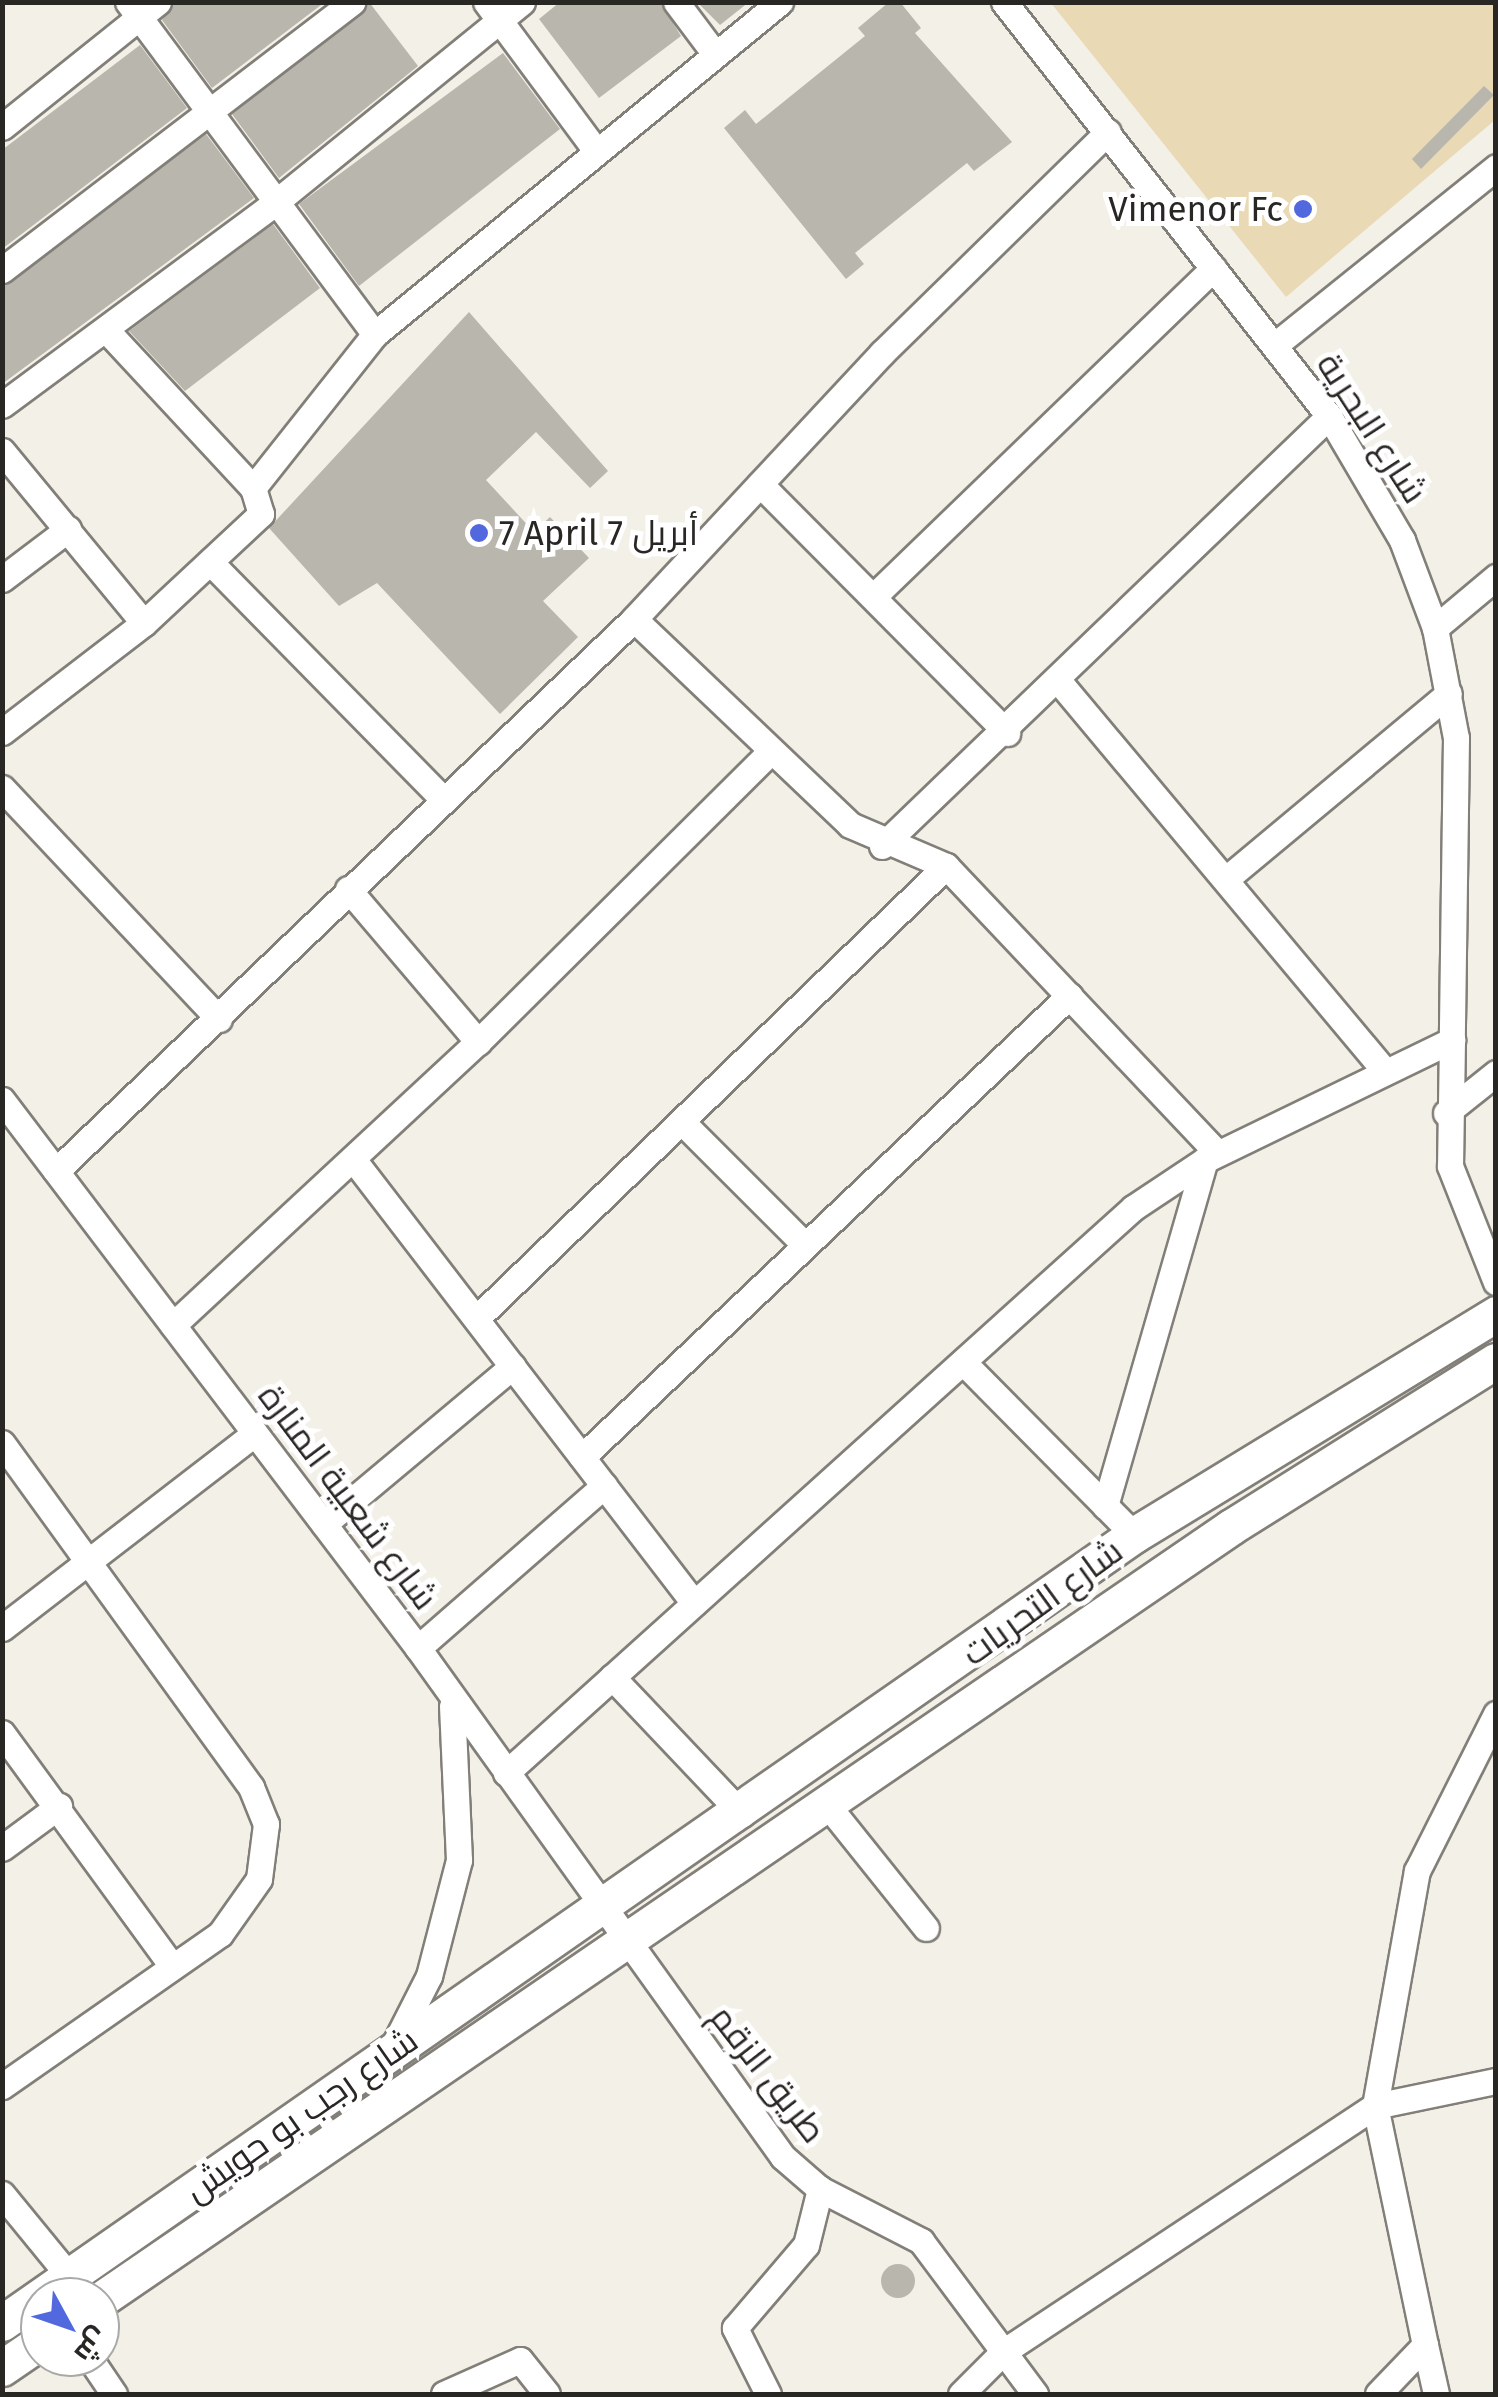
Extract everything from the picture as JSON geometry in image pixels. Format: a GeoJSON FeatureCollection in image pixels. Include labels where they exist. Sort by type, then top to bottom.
{"type":"FeatureCollection","features":[{"type":"Feature","properties":{"kind":"main road","name":"شارع التحريات"},"geometry":{"type":"LineString","coordinates":[[602,1910],[1134,1536],[1496,1314]]}},
{"type":"Feature","properties":{"kind":"main road","name":"شارع التحريات"},"geometry":{"type":"LineString","coordinates":[[624,1945],[1246,1517],[1496,1361]]}},
{"type":"Feature","properties":{"kind":"main road","name":"شارع رجب بو حويش"},"geometry":{"type":"LineString","coordinates":[[72,2277],[393,2048],[602,1910]]}},
{"type":"Feature","properties":{"kind":"main road","name":"شارع رجب بو حويش"},"geometry":{"type":"LineString","coordinates":[[120,2286],[624,1945]]}},
{"type":"Feature","properties":{"kind":"main road"},"geometry":{"type":"LineString","coordinates":[[248,2154],[266,2186]]}},
{"type":"Feature","properties":{"kind":"street"},"geometry":{"type":"LineString","coordinates":[[2,270],[352,2]]}},
{"type":"Feature","properties":{"kind":"street"},"geometry":{"type":"LineString","coordinates":[[2,405],[276,202],[492,12],[522,2]]}},
{"type":"Feature","properties":{"kind":"street"},"geometry":{"type":"LineString","coordinates":[[676,2],[715,54]]}},
{"type":"Feature","properties":{"kind":"street"},"geometry":{"type":"LineString","coordinates":[[254,488],[375,334],[594,148],[780,2]]}},
{"type":"Feature","properties":{"kind":"street","name":"شارع البحرية"},"geometry":{"type":"LineString","coordinates":[[1004,2],[1329,416],[1390,512],[1435,628],[1459,768],[1452,1040],[1446,1113],[1450,1166],[1496,1282]]}},
{"type":"Feature","properties":{"kind":"street"},"geometry":{"type":"LineString","coordinates":[[2,127],[142,8],[210,113],[375,334]]}},
{"type":"Feature","properties":{"kind":"street"},"geometry":{"type":"LineString","coordinates":[[492,12],[594,148]]}},
{"type":"Feature","properties":{"kind":"street"},"geometry":{"type":"LineString","coordinates":[[56,1171],[634,619],[760,484],[1108,132]]}},
{"type":"Feature","properties":{"kind":"street"},"geometry":{"type":"LineString","coordinates":[[1275,345],[1496,167]]}},
{"type":"Feature","properties":{"kind":"street"},"geometry":{"type":"LineString","coordinates":[[876,594],[1213,268]]}},
{"type":"Feature","properties":{"kind":"street"},"geometry":{"type":"LineString","coordinates":[[2,732],[144,623],[261,514],[254,488],[107,330]]}},
{"type":"Feature","properties":{"kind":"street"},"geometry":{"type":"LineString","coordinates":[[882,846],[1061,684],[1329,416]]}},
{"type":"Feature","properties":{"kind":"street"},"geometry":{"type":"LineString","coordinates":[[2,451],[144,623]]}},
{"type":"Feature","properties":{"kind":"street"},"geometry":{"type":"LineString","coordinates":[[760,484],[876,594],[1007,733]]}},
{"type":"Feature","properties":{"kind":"street"},"geometry":{"type":"LineString","coordinates":[[2,579],[68,529]]}},
{"type":"Feature","properties":{"kind":"street"},"geometry":{"type":"LineString","coordinates":[[210,562],[442,799]]}},
{"type":"Feature","properties":{"kind":"street"},"geometry":{"type":"LineString","coordinates":[[1435,628],[1496,576]]}},
{"type":"Feature","properties":{"kind":"street"},"geometry":{"type":"LineString","coordinates":[[634,619],[771,750],[882,846],[946,866],[1069,996],[1211,1156]]}},
{"type":"Feature","properties":{"kind":"street"},"geometry":{"type":"LineString","coordinates":[[1061,684],[1384,1070]]}},
{"type":"Feature","properties":{"kind":"street"},"geometry":{"type":"LineString","coordinates":[[1226,879],[1449,693]]}},
{"type":"Feature","properties":{"kind":"street"},"geometry":{"type":"LineString","coordinates":[[172,1325],[478,1042],[771,750]]}},
{"type":"Feature","properties":{"kind":"street"},"geometry":{"type":"LineString","coordinates":[[2,788],[219,1019]]}},
{"type":"Feature","properties":{"kind":"street"},"geometry":{"type":"LineString","coordinates":[[478,1318],[685,1125],[946,866]]}},
{"type":"Feature","properties":{"kind":"street"},"geometry":{"type":"LineString","coordinates":[[348,889],[478,1042]]}},
{"type":"Feature","properties":{"kind":"street"},"geometry":{"type":"LineString","coordinates":[[582,1456],[1069,996]]}},
{"type":"Feature","properties":{"kind":"street"},"geometry":{"type":"LineString","coordinates":[[506,1773],[1133,1208],[1211,1156],[1452,1040]]}},
{"type":"Feature","properties":{"kind":"street"},"geometry":{"type":"LineString","coordinates":[[1446,1113],[1496,1073]]}},
{"type":"Feature","properties":{"kind":"street","name":"شارع شعبية المنارة"},"geometry":{"type":"LineString","coordinates":[[2,1100],[418,1648],[451,1701],[506,1773],[624,1945]]}},
{"type":"Feature","properties":{"kind":"street"},"geometry":{"type":"LineString","coordinates":[[685,1125],[804,1244]]}},
{"type":"Feature","properties":{"kind":"street"},"geometry":{"type":"LineString","coordinates":[[1105,1506],[1211,1156]]}},
{"type":"Feature","properties":{"kind":"street"},"geometry":{"type":"LineString","coordinates":[[353,1159],[694,1603]]}},
{"type":"Feature","properties":{"kind":"street"},"geometry":{"type":"LineString","coordinates":[[962,1362],[1134,1536]]}},
{"type":"Feature","properties":{"kind":"street"},"geometry":{"type":"LineString","coordinates":[[324,1524],[513,1366]]}},
{"type":"Feature","properties":{"kind":"street"},"geometry":{"type":"LineString","coordinates":[[2,1628],[255,1434]]}},
{"type":"Feature","properties":{"kind":"street"},"geometry":{"type":"LineString","coordinates":[[2,1442],[92,1559],[251,1787],[266,1824],[265,1860],[239,1913],[172,1966],[2,2086]]}},
{"type":"Feature","properties":{"kind":"street"},"geometry":{"type":"LineString","coordinates":[[418,1648],[604,1486]]}},
{"type":"Feature","properties":{"kind":"street"},"geometry":{"type":"LineString","coordinates":[[612,1677],[742,1814]]}},
{"type":"Feature","properties":{"kind":"street"},"geometry":{"type":"LineString","coordinates":[[393,2048],[434,1964],[459,1860],[451,1701]]}},
{"type":"Feature","properties":{"kind":"street"},"geometry":{"type":"LineString","coordinates":[[1436,2394],[1375,2106],[1417,1871],[1496,1714]]}},
{"type":"Feature","properties":{"kind":"street"},"geometry":{"type":"LineString","coordinates":[[2,1733],[59,1806],[172,1966]]}},
{"type":"Feature","properties":{"kind":"street"},"geometry":{"type":"LineString","coordinates":[[2,1848],[59,1806]]}},
{"type":"Feature","properties":{"kind":"street"},"geometry":{"type":"LineString","coordinates":[[829,1807],[926,1928]]}},
{"type":"Feature","properties":{"kind":"street","name":"طريق الزقم"},"geometry":{"type":"LineString","coordinates":[[624,1945],[783,2157],[820,2189],[921,2240],[1035,2394]]}},
{"type":"Feature","properties":{"kind":"street"},"geometry":{"type":"LineString","coordinates":[[962,2394],[1002,2352],[1375,2106],[1496,2081]]}},
{"type":"Feature","properties":{"kind":"street"},"geometry":{"type":"LineString","coordinates":[[768,2394],[735,2328],[806,2244],[820,2189]]}},
{"type":"Feature","properties":{"kind":"street"},"geometry":{"type":"LineString","coordinates":[[2,2194],[48,2277]]}},
{"type":"Feature","properties":{"kind":"street"},"geometry":{"type":"LineString","coordinates":[[1378,2394],[1425,2345]]}},
{"type":"Feature","properties":{"kind":"street"},"geometry":{"type":"LineString","coordinates":[[444,2394],[520,2360],[547,2394]]}},
{"type":"Feature","properties":{"kind":"shaded area","name":"Vimenor Fc"},"geometry":{"type":"Polygon","coordinates":[[[1051,3],[1495,3],[1495,120],[1286,297],[1051,3]]]}},
{"type":"Feature","properties":{"kind":"building"},"geometry":{"type":"Polygon","coordinates":[[[174,2],[325,2],[212,88],[162,20],[174,2]]]}},
{"type":"Feature","properties":{"kind":"building"},"geometry":{"type":"Polygon","coordinates":[[[369,2],[418,66],[279,178],[232,114],[369,2]]]}},
{"type":"Feature","properties":{"kind":"building"},"geometry":{"type":"Polygon","coordinates":[[[560,2],[660,2],[681,36],[599,98],[539,19],[560,2]]]}},
{"type":"Feature","properties":{"kind":"building"},"geometry":{"type":"Polygon","coordinates":[[[697,2],[749,2],[720,25],[697,2]]]}},
{"type":"Feature","properties":{"kind":"building"},"geometry":{"type":"Polygon","coordinates":[[[889,2],[900,2],[921,28],[915,33],[1012,142],[974,171],[967,163],[855,253],[864,264],[846,279],[724,128],[745,110],[756,124],[865,36],[858,28],[889,2]]]}},
{"type":"Feature","properties":{"kind":"building"},"geometry":{"type":"Polygon","coordinates":[[[140,45],[187,108],[2,249],[2,150],[140,45]]]}},
{"type":"Feature","properties":{"kind":"building"},"geometry":{"type":"Polygon","coordinates":[[[503,53],[560,129],[359,286],[299,204],[503,53]]]}},
{"type":"Feature","properties":{"kind":"building"},"geometry":{"type":"Polygon","coordinates":[[[1484,86],[1494,95],[1421,169],[1412,159],[1484,86]]]}},
{"type":"Feature","properties":{"kind":"building"},"geometry":{"type":"Polygon","coordinates":[[[206,134],[254,198],[2,384],[2,286],[206,134]]]}},
{"type":"Feature","properties":{"kind":"building"},"geometry":{"type":"Polygon","coordinates":[[[273,224],[320,288],[185,391],[129,331],[273,224]]]}},
{"type":"Feature","properties":{"kind":"building","name":"7 April 7 أبريل"},"geometry":{"type":"Polygon","coordinates":[[[469,312],[608,471],[590,488],[536,432],[486,480],[534,532],[550,517],[589,558],[543,601],[578,637],[500,714],[377,583],[339,606],[269,528],[469,312]]]}},
{"type":"Feature","properties":{"kind":"building"},"geometry":{"type":"Polygon","coordinates":[[[898,2264],[910,2269],[915,2281],[910,2293],[898,2298],[886,2293],[881,2281],[886,2269],[898,2264]]]}},
{"type":"Feature","properties":{"kind":"place","name":"Vimenor Fc"},"geometry":{"type":"Point","coordinates":[1303,209]}},
{"type":"Feature","properties":{"kind":"place","name":"7 April 7 أبريل"},"geometry":{"type":"Point","coordinates":[479,533]}}]}
